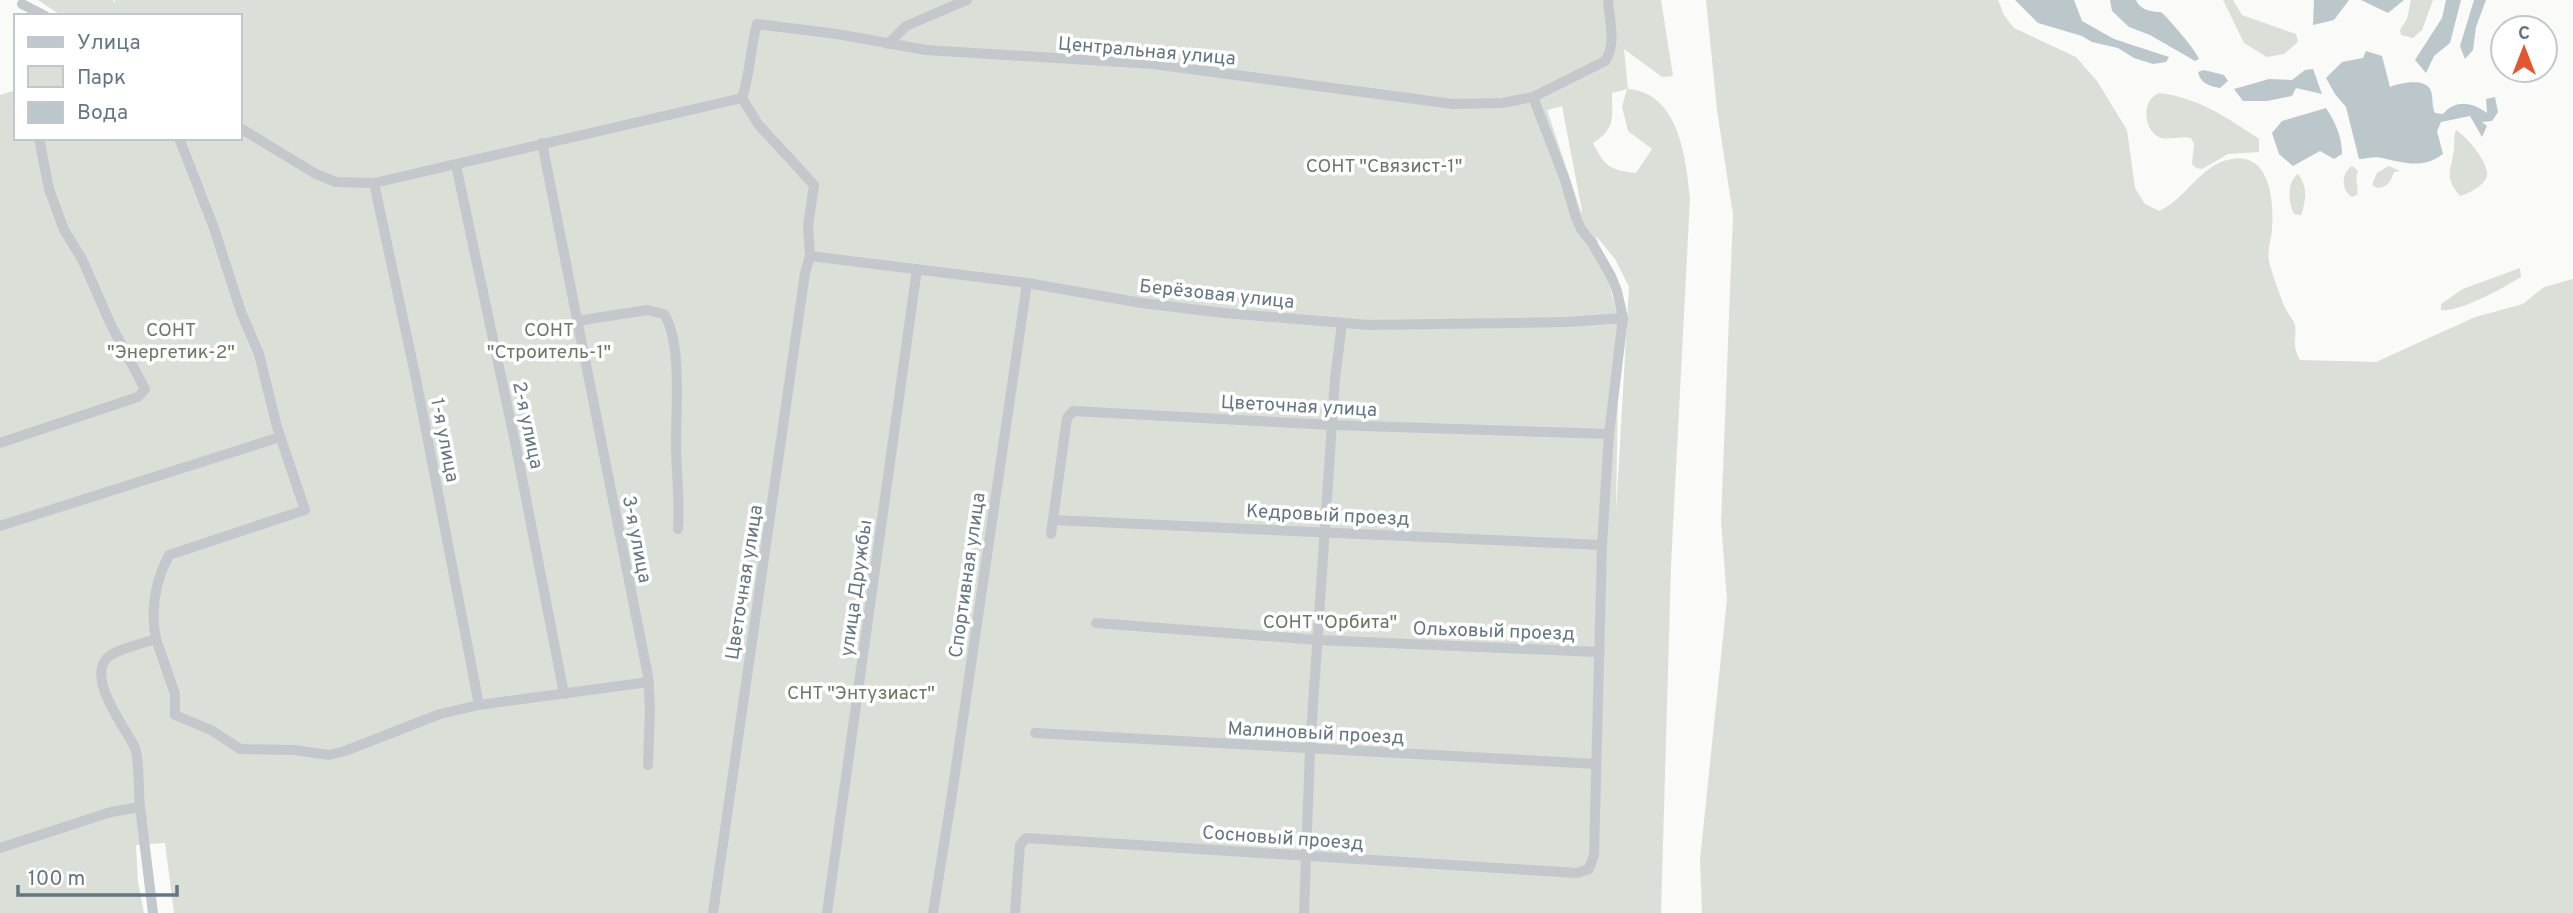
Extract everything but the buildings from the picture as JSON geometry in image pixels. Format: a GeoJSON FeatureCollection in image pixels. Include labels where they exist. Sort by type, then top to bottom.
{"type":"FeatureCollection","features":[{"type":"Feature","properties":{"kind":"street"},"geometry":{"type":"LineString","coordinates":[[888,44],[906,26],[967,0]]}},
{"type":"Feature","properties":{"kind":"street","name":"Центральная улица"},"geometry":{"type":"LineString","coordinates":[[741,98],[746,88],[751,45],[757,24],[962,53],[1153,64],[1453,104],[1502,103],[1533,97],[1605,61],[1611,43],[1608,0]]}},
{"type":"Feature","properties":{"kind":"street"},"geometry":{"type":"LineString","coordinates":[[19,2],[41,14]]}},
{"type":"Feature","properties":{"kind":"street"},"geometry":{"type":"LineString","coordinates":[[1533,97],[1565,180],[1576,218],[1618,290],[1623,318],[1609,434],[1602,545],[1596,764]]}},
{"type":"Feature","properties":{"kind":"street"},"geometry":{"type":"LineString","coordinates":[[242,129],[316,174],[336,183],[374,183],[741,98]]}},
{"type":"Feature","properties":{"kind":"street","name":"Цветочная улица"},"geometry":{"type":"LineString","coordinates":[[713,913],[805,273],[810,256],[808,226],[814,185],[758,124],[741,98]]}},
{"type":"Feature","properties":{"kind":"street"},"geometry":{"type":"LineString","coordinates":[[0,443],[138,397],[145,389],[111,325],[82,259],[64,230],[49,189],[39,140]]}},
{"type":"Feature","properties":{"kind":"street"},"geometry":{"type":"LineString","coordinates":[[180,140],[215,229],[259,354],[280,437],[305,510],[169,555],[156,587],[154,616],[156,639],[175,694],[175,715],[211,730],[240,749],[294,750],[329,755],[375,740],[423,719],[479,705],[649,682]]}},
{"type":"Feature","properties":{"kind":"street","name":"3-я улица"},"geometry":{"type":"LineString","coordinates":[[542,143],[649,682],[648,765]]}},
{"type":"Feature","properties":{"kind":"street","name":"2-я улица"},"geometry":{"type":"LineString","coordinates":[[456,165],[516,447],[564,694]]}},
{"type":"Feature","properties":{"kind":"street","name":"1-я улица"},"geometry":{"type":"LineString","coordinates":[[374,183],[419,392],[479,705]]}},
{"type":"Feature","properties":{"kind":"street","name":"Берёзовая улица"},"geometry":{"type":"LineString","coordinates":[[810,256],[1027,283],[1142,303],[1342,323],[1445,325],[1623,318]]}},
{"type":"Feature","properties":{"kind":"street","name":"улица Дружбы"},"geometry":{"type":"LineString","coordinates":[[827,913],[917,269]]}},
{"type":"Feature","properties":{"kind":"street","name":"Спортивная улица"},"geometry":{"type":"LineString","coordinates":[[933,913],[1027,283]]}},
{"type":"Feature","properties":{"kind":"street"},"geometry":{"type":"LineString","coordinates":[[577,321],[647,310],[664,314],[667,319],[672,336],[677,392],[678,529]]}},
{"type":"Feature","properties":{"kind":"street"},"geometry":{"type":"LineString","coordinates":[[1304,913],[1310,750],[1332,425],[1342,323]]}},
{"type":"Feature","properties":{"kind":"street","name":"Цветочная улица"},"geometry":{"type":"LineString","coordinates":[[1051,534],[1067,418],[1073,411],[1332,425],[1609,434]]}},
{"type":"Feature","properties":{"kind":"street"},"geometry":{"type":"LineString","coordinates":[[0,526],[280,437]]}},
{"type":"Feature","properties":{"kind":"street","name":"Кедровый проезд"},"geometry":{"type":"LineString","coordinates":[[1053,520],[1602,545]]}},
{"type":"Feature","properties":{"kind":"street","name":"Ольховый проезд"},"geometry":{"type":"LineString","coordinates":[[1096,623],[1318,640],[1598,652]]}},
{"type":"Feature","properties":{"kind":"street"},"geometry":{"type":"LineString","coordinates":[[153,913],[137,782],[138,758],[111,708],[104,689],[102,670],[105,660],[113,654],[156,639]]}},
{"type":"Feature","properties":{"kind":"street","name":"Малиновый проезд"},"geometry":{"type":"LineString","coordinates":[[1035,733],[1596,764]]}},
{"type":"Feature","properties":{"kind":"street","name":"Сосновый проезд"},"geometry":{"type":"LineString","coordinates":[[1016,913],[1020,845],[1026,838],[1577,873],[1589,869],[1594,855],[1596,764]]}},
{"type":"Feature","properties":{"kind":"street"},"geometry":{"type":"LineString","coordinates":[[0,848],[111,811],[140,807]]}},
{"type":"Feature","properties":{"kind":"green space"},"geometry":{"type":"Polygon","coordinates":[[[38,0],[113,0],[115,3],[115,0],[1661,0],[1673,76],[1662,77],[1624,49],[1628,89],[1645,93],[1659,102],[1677,130],[1686,165],[1690,198],[1671,565],[1661,913],[174,913],[165,843],[136,845],[138,882],[144,913],[0,913],[0,95],[14,91],[14,140],[242,140],[242,14],[59,14],[38,0]],[[1627,89],[1612,93],[1611,122],[1606,132],[1593,143],[1609,166],[1636,173],[1652,149],[1628,131],[1622,107],[1627,89]],[[1562,106],[1547,110],[1581,212],[1582,211],[1562,106]],[[1596,236],[1619,321],[1616,513],[1629,287],[1615,259],[1596,236]]]}},
{"type":"Feature","properties":{"kind":"green space"},"geometry":{"type":"Polygon","coordinates":[[[1706,0],[1998,0],[2004,15],[2014,28],[2076,57],[2097,81],[2127,130],[2135,188],[2145,204],[2159,211],[2169,206],[2220,162],[2244,159],[2255,163],[2262,171],[2272,206],[2269,261],[2282,301],[2294,323],[2295,346],[2300,360],[2376,362],[2475,317],[2523,304],[2544,287],[2573,279],[2573,913],[1702,913],[1700,860],[1727,599],[1721,522],[1733,215],[1717,110],[1706,0]]]}},
{"type":"Feature","properties":{"kind":"green space"},"geometry":{"type":"Polygon","coordinates":[[[2223,0],[2233,0],[2242,15],[2296,34],[2298,42],[2284,54],[2267,57],[2244,43],[2223,0]]]}},
{"type":"Feature","properties":{"kind":"green space"},"geometry":{"type":"Polygon","coordinates":[[[2411,0],[2433,0],[2422,30],[2413,38],[2401,35],[2400,30],[2407,19],[2411,0]]]}},
{"type":"Feature","properties":{"kind":"green space"},"geometry":{"type":"Polygon","coordinates":[[[2159,93],[2186,99],[2224,116],[2259,139],[2259,152],[2228,154],[2202,169],[2196,168],[2192,164],[2194,144],[2191,138],[2160,138],[2149,126],[2147,107],[2153,96],[2159,93]]]}},
{"type":"Feature","properties":{"kind":"green space"},"geometry":{"type":"Polygon","coordinates":[[[2456,130],[2476,150],[2487,170],[2483,183],[2460,196],[2450,177],[2456,130]]]}},
{"type":"Feature","properties":{"kind":"green space"},"geometry":{"type":"Polygon","coordinates":[[[2352,166],[2358,171],[2357,195],[2352,197],[2344,186],[2344,177],[2352,166]]]}},
{"type":"Feature","properties":{"kind":"green space"},"geometry":{"type":"Polygon","coordinates":[[[2389,166],[2400,171],[2394,172],[2383,187],[2372,185],[2377,173],[2389,166]]]}},
{"type":"Feature","properties":{"kind":"green space"},"geometry":{"type":"Polygon","coordinates":[[[2298,174],[2305,194],[2301,215],[2294,214],[2290,198],[2290,187],[2298,174]]]}},
{"type":"Feature","properties":{"kind":"green space"},"geometry":{"type":"Polygon","coordinates":[[[2520,268],[2521,277],[2504,287],[2470,304],[2441,310],[2441,304],[2463,289],[2520,268]]]}},
{"type":"Feature","properties":{"kind":"water"},"geometry":{"type":"Polygon","coordinates":[[[2015,0],[2074,0],[2082,21],[2114,39],[2169,57],[2166,62],[2153,64],[2134,58],[2118,48],[2038,23],[2015,0]]]}},
{"type":"Feature","properties":{"kind":"water"},"geometry":{"type":"Polygon","coordinates":[[[2110,0],[2136,0],[2146,10],[2161,12],[2188,42],[2199,59],[2195,61],[2150,35],[2129,27],[2112,11],[2110,0]]]}},
{"type":"Feature","properties":{"kind":"water"},"geometry":{"type":"Polygon","coordinates":[[[2314,0],[2349,0],[2334,20],[2313,25],[2314,0]]]}},
{"type":"Feature","properties":{"kind":"water"},"geometry":{"type":"Polygon","coordinates":[[[2361,0],[2404,0],[2388,13],[2361,0]]]}},
{"type":"Feature","properties":{"kind":"water"},"geometry":{"type":"Polygon","coordinates":[[[2446,0],[2461,0],[2450,43],[2434,56],[2426,73],[2415,60],[2442,18],[2446,0]]]}},
{"type":"Feature","properties":{"kind":"water"},"geometry":{"type":"Polygon","coordinates":[[[2474,0],[2486,0],[2476,27],[2473,50],[2465,59],[2460,46],[2474,0]]]}},
{"type":"Feature","properties":{"kind":"water"},"geometry":{"type":"Polygon","coordinates":[[[2366,51],[2382,56],[2390,87],[2411,82],[2427,86],[2431,92],[2435,113],[2443,114],[2453,106],[2464,104],[2476,106],[2487,113],[2486,99],[2495,97],[2498,112],[2492,121],[2482,122],[2487,126],[2482,137],[2470,116],[2441,122],[2437,131],[2443,154],[2428,162],[2414,164],[2380,157],[2359,159],[2346,107],[2326,78],[2342,62],[2363,58],[2366,51]]]}},
{"type":"Feature","properties":{"kind":"water"},"geometry":{"type":"Polygon","coordinates":[[[2313,69],[2322,94],[2296,88],[2292,96],[2267,101],[2243,101],[2234,89],[2269,79],[2292,80],[2305,70],[2313,69]]]}},
{"type":"Feature","properties":{"kind":"water"},"geometry":{"type":"Polygon","coordinates":[[[2204,70],[2224,75],[2228,81],[2220,88],[2209,85],[2199,76],[2198,72],[2204,70]]]}},
{"type":"Feature","properties":{"kind":"water"},"geometry":{"type":"Polygon","coordinates":[[[2326,108],[2341,141],[2342,154],[2334,159],[2320,151],[2293,166],[2279,154],[2272,133],[2282,121],[2326,108]]]}},
{"type":"Feature","properties":{"kind":"park label","name":"СОНТ \"Связист-1\""},"geometry":{"type":"Point","coordinates":[1384,165]}},
{"type":"Feature","properties":{"kind":"park label","name":"СОНТ \"Энергетик-2\""},"geometry":{"type":"Point","coordinates":[171,340]}},
{"type":"Feature","properties":{"kind":"park label","name":"СОНТ \"Строитель-1\""},"geometry":{"type":"Point","coordinates":[549,340]}},
{"type":"Feature","properties":{"kind":"park label","name":"СОНТ \"Орбита\""},"geometry":{"type":"Point","coordinates":[1330,621]}},
{"type":"Feature","properties":{"kind":"park label","name":"СНТ \"Энтузиаст\""},"geometry":{"type":"Point","coordinates":[861,692]}}]}
